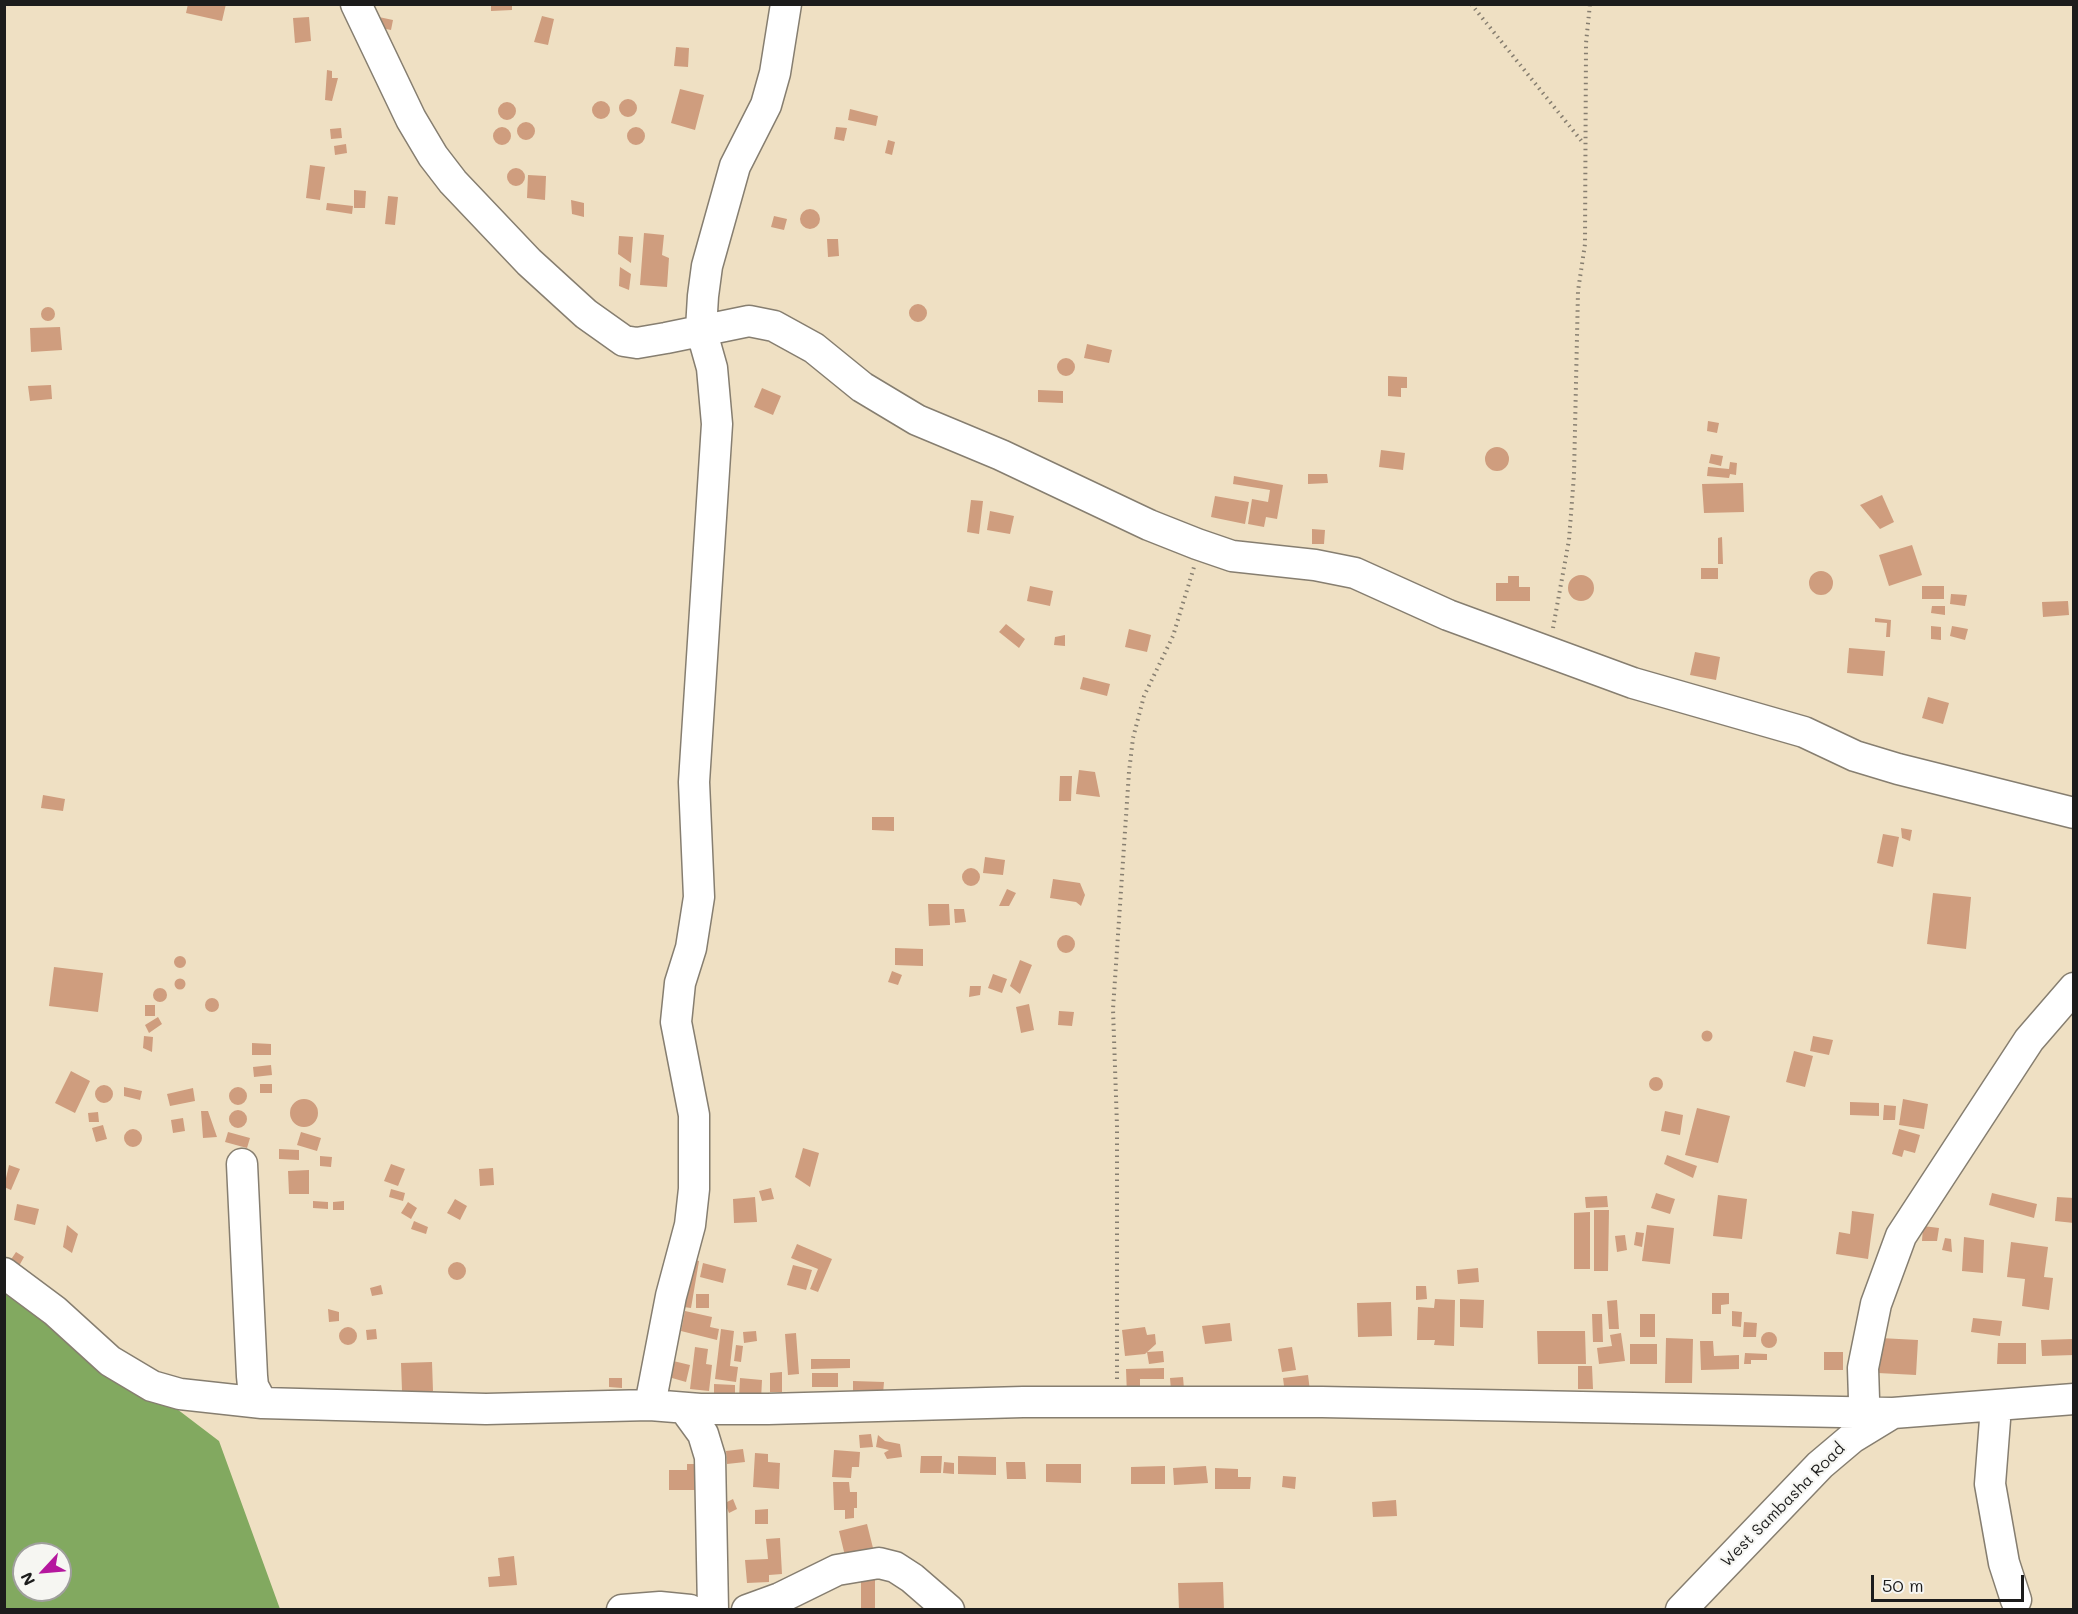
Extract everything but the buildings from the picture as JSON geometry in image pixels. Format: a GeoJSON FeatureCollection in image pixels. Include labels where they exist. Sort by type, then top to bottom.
{"type":"FeatureCollection","features":[{"type":"Feature","properties":{"kind":"street"},"geometry":{"type":"LineString","coordinates":[[356,4],[394,87],[433,156],[475,207],[529,262],[586,314],[624,341],[637,343],[749,321],[774,326],[814,348],[862,387],[917,420],[1001,455],[1149,525],[1197,544],[1232,556],[1315,565],[1355,573],[1448,615],[1633,683],[1804,732],[1866,759],[2073,813]]}},
{"type":"Feature","properties":{"kind":"street"},"geometry":{"type":"LineString","coordinates":[[650,1405],[671,1296],[690,1225],[694,1189],[693,1115],[676,1022],[680,983],[691,948],[699,897],[694,782],[717,424],[712,368],[701,329],[707,266],[735,166],[765,105],[777,63],[786,4]]}},
{"type":"Feature","properties":{"kind":"street"},"geometry":{"type":"LineString","coordinates":[[1864,1399],[1863,1368],[1874,1313],[1901,1236],[2029,1040],[2073,988]]}},
{"type":"Feature","properties":{"kind":"street"},"geometry":{"type":"LineString","coordinates":[[242,1164],[252,1376],[253,1386],[262,1403]]}},
{"type":"Feature","properties":{"kind":"street"},"geometry":{"type":"LineString","coordinates":[[4,1273],[55,1311],[110,1361],[152,1386],[180,1394],[262,1403],[486,1409],[650,1405],[684,1408],[768,1409],[1023,1401],[1117,1404],[1322,1402],[1620,1410],[1893,1413]]}},
{"type":"Feature","properties":{"kind":"street","name":"West Sambasha Road"},"geometry":{"type":"LineString","coordinates":[[1681,1610],[1820,1465],[1852,1438],[1893,1413],[1996,1407],[2073,1399]]}},
{"type":"Feature","properties":{"kind":"street"},"geometry":{"type":"LineString","coordinates":[[1996,1407],[1990,1484],[2004,1563],[2016,1600]]}},
{"type":"Feature","properties":{"kind":"street"},"geometry":{"type":"LineString","coordinates":[[684,1408],[703,1434],[710,1457],[713,1610]]}},
{"type":"Feature","properties":{"kind":"street"},"geometry":{"type":"LineString","coordinates":[[747,1610],[780,1598],[837,1570],[879,1563],[895,1567],[912,1578],[949,1610]]}},
{"type":"Feature","properties":{"kind":"street"},"geometry":{"type":"LineString","coordinates":[[622,1610],[660,1607],[690,1610]]}},
{"type":"Feature","properties":{"kind":"path"},"geometry":{"type":"LineString","coordinates":[[1471,4],[1584,145]]}},
{"type":"Feature","properties":{"kind":"path"},"geometry":{"type":"LineString","coordinates":[[1542,650],[1554,621],[1569,540],[1574,475],[1578,291],[1585,244],[1586,43],[1590,4]]}},
{"type":"Feature","properties":{"kind":"path"},"geometry":{"type":"LineString","coordinates":[[1117,1404],[1117,1126],[1113,1009],[1129,772],[1133,738],[1144,696],[1173,636],[1189,589],[1197,544]]}},
{"type":"Feature","properties":{"kind":"green space"},"geometry":{"type":"Polygon","coordinates":[[[5,1294],[102,1352],[219,1441],[280,1609],[5,1610],[5,1294]]]}}]}
